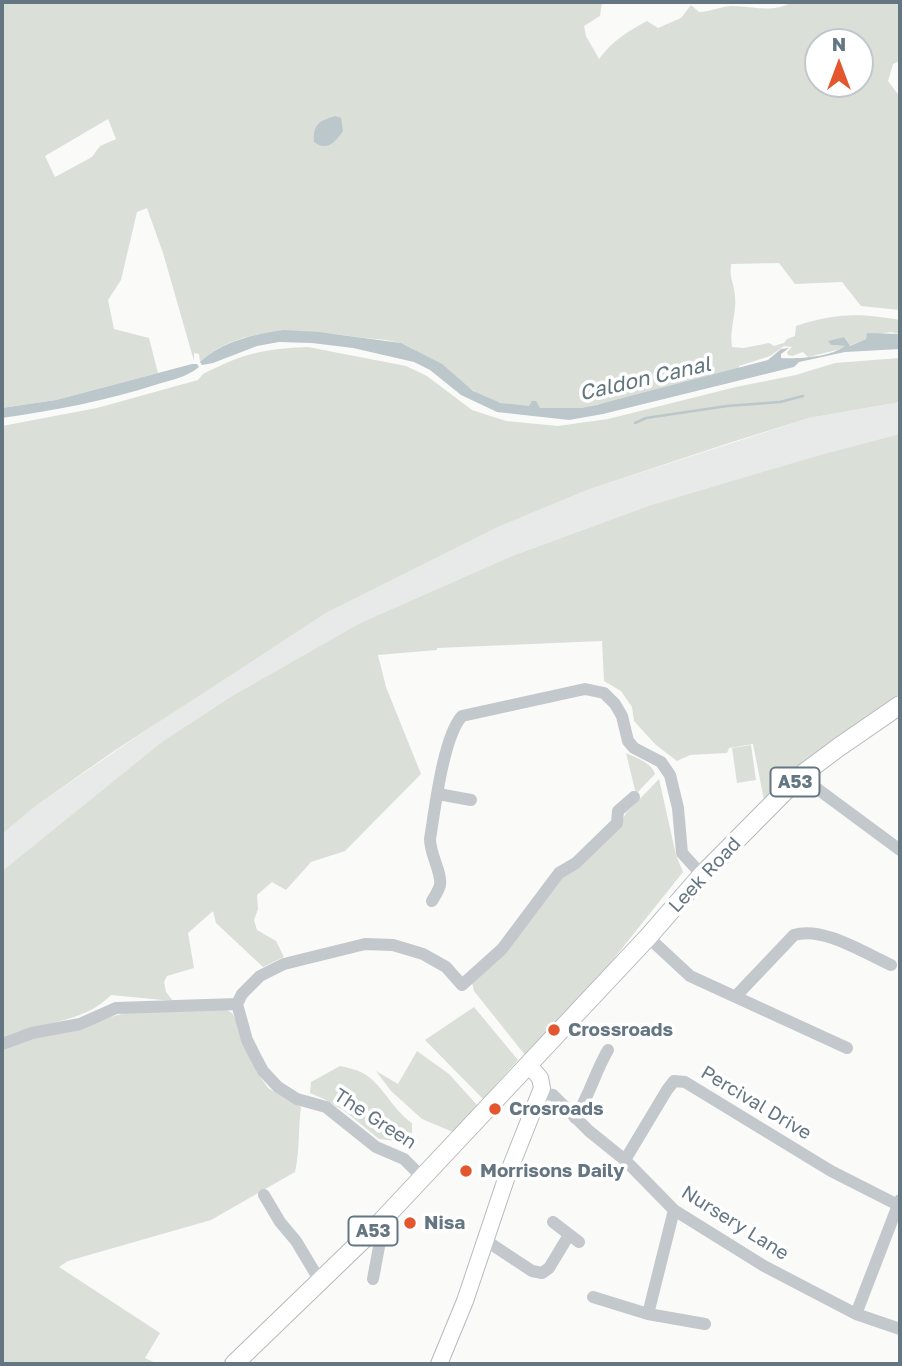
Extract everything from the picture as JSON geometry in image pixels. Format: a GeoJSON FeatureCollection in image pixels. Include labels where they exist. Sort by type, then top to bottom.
{"type":"FeatureCollection","features":[{"type":"Feature","properties":{"kind":"highway","name":"Leek Road"},"geometry":{"type":"LineString","coordinates":[[528,1064],[648,937],[702,875],[800,776],[900,705]]}},
{"type":"Feature","properties":{"kind":"highway","name":"A53"},"geometry":{"type":"LineString","coordinates":[[234,1364],[375,1228],[528,1064]]}},
{"type":"Feature","properties":{"kind":"main road"},"geometry":{"type":"LineString","coordinates":[[439,1364],[542,1088],[540,1078],[528,1064]]}},
{"type":"Feature","properties":{"kind":"main road"},"geometry":{"type":"LineString","coordinates":[[514,1080],[538,1096]]}},
{"type":"Feature","properties":{"kind":"street"},"geometry":{"type":"LineString","coordinates":[[432,901],[440,886],[430,850],[438,794],[456,722],[462,716],[585,689],[604,693],[622,716],[628,741],[634,748],[662,762],[670,775],[678,808],[682,853],[702,875]]}},
{"type":"Feature","properties":{"kind":"street"},"geometry":{"type":"LineString","coordinates":[[800,776],[900,850]]}},
{"type":"Feature","properties":{"kind":"street"},"geometry":{"type":"LineString","coordinates":[[438,794],[471,800]]}},
{"type":"Feature","properties":{"kind":"street"},"geometry":{"type":"LineString","coordinates":[[2,1044],[32,1033],[80,1024],[116,1008],[237,1004],[242,994],[260,976],[284,964],[365,944],[393,945],[423,954],[446,967],[462,985],[502,949],[559,873],[576,863],[610,831],[617,823],[618,811],[634,797]]}},
{"type":"Feature","properties":{"kind":"street"},"geometry":{"type":"LineString","coordinates":[[736,996],[793,935],[802,933],[824,934],[891,965]]}},
{"type":"Feature","properties":{"kind":"street"},"geometry":{"type":"LineString","coordinates":[[648,937],[690,976],[847,1048]]}},
{"type":"Feature","properties":{"kind":"street","name":"The Green"},"geometry":{"type":"LineString","coordinates":[[237,1004],[247,1040],[262,1071],[278,1087],[297,1099],[326,1107],[376,1147],[404,1159],[423,1178]]}},
{"type":"Feature","properties":{"kind":"street"},"geometry":{"type":"LineString","coordinates":[[575,1118],[585,1103],[595,1073],[608,1050]]}},
{"type":"Feature","properties":{"kind":"street","name":"Percival Drive"},"geometry":{"type":"LineString","coordinates":[[625,1160],[667,1090],[674,1081],[685,1082],[831,1171],[899,1203]]}},
{"type":"Feature","properties":{"kind":"street","name":"Nursery Lane"},"geometry":{"type":"LineString","coordinates":[[538,1096],[553,1095],[575,1118],[625,1160],[674,1210],[764,1266],[856,1314],[900,1329]]}},
{"type":"Feature","properties":{"kind":"street"},"geometry":{"type":"LineString","coordinates":[[269,1199],[280,1222],[296,1241],[320,1281]]}},
{"type":"Feature","properties":{"kind":"street"},"geometry":{"type":"LineString","coordinates":[[856,1314],[896,1223],[899,1203]]}},
{"type":"Feature","properties":{"kind":"street"},"geometry":{"type":"LineString","coordinates":[[648,1314],[674,1210]]}},
{"type":"Feature","properties":{"kind":"street"},"geometry":{"type":"LineString","coordinates":[[485,1240],[532,1271],[542,1273],[574,1238],[553,1222]]}},
{"type":"Feature","properties":{"kind":"street"},"geometry":{"type":"LineString","coordinates":[[373,1279],[381,1236],[375,1228]]}},
{"type":"Feature","properties":{"kind":"street"},"geometry":{"type":"LineString","coordinates":[[593,1297],[648,1314],[705,1324]]}},
{"type":"Feature","properties":{"kind":"shaded area"},"geometry":{"type":"Polygon","coordinates":[[[2,2],[602,2],[600,16],[584,26],[586,36],[599,59],[615,42],[633,29],[647,21],[658,28],[681,18],[691,5],[699,12],[732,6],[770,9],[792,2],[900,4],[900,61],[893,64],[888,81],[900,97],[900,310],[861,306],[842,282],[795,284],[779,263],[731,264],[735,302],[731,334],[732,347],[744,348],[769,343],[774,346],[795,336],[796,326],[824,319],[872,316],[900,320],[900,334],[891,332],[867,336],[866,339],[849,346],[844,337],[829,341],[831,345],[845,348],[808,357],[803,352],[788,355],[787,352],[792,347],[784,346],[770,356],[739,366],[738,375],[580,408],[510,405],[484,397],[417,351],[400,343],[384,340],[317,332],[275,332],[235,341],[217,349],[200,362],[199,354],[194,353],[194,361],[147,208],[137,212],[121,280],[108,300],[114,329],[149,338],[158,373],[56,400],[2,408],[2,2]],[[108,119],[45,156],[55,177],[92,157],[100,146],[116,139],[108,119]]]}},
{"type":"Feature","properties":{"kind":"shaded area"},"geometry":{"type":"Polygon","coordinates":[[[335,116],[341,118],[343,131],[340,135],[327,146],[314,142],[318,124],[335,116]]]}},
{"type":"Feature","properties":{"kind":"shaded area"},"geometry":{"type":"Polygon","coordinates":[[[284,330],[401,343],[442,364],[473,391],[501,403],[529,406],[532,401],[536,401],[540,408],[580,408],[596,405],[768,360],[781,349],[789,348],[781,354],[781,358],[823,355],[845,346],[831,345],[828,341],[844,337],[850,346],[866,339],[867,333],[900,334],[900,349],[845,352],[799,362],[794,367],[569,420],[497,412],[461,395],[430,370],[414,362],[353,348],[279,342],[257,346],[213,363],[202,365],[200,362],[239,340],[284,330]]]}},
{"type":"Feature","properties":{"kind":"shaded area"},"geometry":{"type":"Polygon","coordinates":[[[308,347],[406,366],[427,376],[472,410],[506,421],[558,426],[608,419],[796,375],[835,363],[900,358],[900,402],[809,418],[587,490],[498,527],[326,613],[114,751],[37,805],[2,834],[2,426],[97,408],[198,380],[203,374],[217,367],[254,353],[308,347]]]}},
{"type":"Feature","properties":{"kind":"shaded area"},"geometry":{"type":"Polygon","coordinates":[[[192,364],[199,367],[179,378],[139,390],[42,412],[2,418],[2,408],[56,400],[192,364]]]}},
{"type":"Feature","properties":{"kind":"shaded area"},"geometry":{"type":"Polygon","coordinates":[[[900,402],[900,434],[648,506],[512,556],[360,623],[232,696],[163,741],[2,871],[2,834],[37,805],[199,694],[326,613],[498,527],[587,490],[809,418],[900,402]]]}},
{"type":"Feature","properties":{"kind":"shaded area"},"geometry":{"type":"Polygon","coordinates":[[[900,434],[900,693],[804,763],[765,805],[753,744],[729,748],[727,753],[690,755],[677,761],[656,745],[634,721],[632,707],[621,691],[604,681],[602,641],[437,648],[378,655],[386,687],[421,774],[345,851],[311,862],[286,890],[272,882],[257,895],[258,909],[254,920],[257,930],[276,941],[284,957],[263,967],[216,923],[213,911],[188,933],[194,968],[167,976],[164,982],[166,992],[173,1001],[111,995],[87,1012],[2,1038],[2,871],[163,741],[232,696],[360,623],[512,556],[648,506],[900,434]]]}},
{"type":"Feature","properties":{"kind":"shaded area"},"geometry":{"type":"Polygon","coordinates":[[[751,745],[756,780],[737,783],[732,748],[751,745]]]}},
{"type":"Feature","properties":{"kind":"shaded area"},"geometry":{"type":"Polygon","coordinates":[[[626,753],[647,763],[655,774],[636,794],[626,753]]]}},
{"type":"Feature","properties":{"kind":"shaded area"},"geometry":{"type":"Polygon","coordinates":[[[659,779],[676,855],[683,872],[592,986],[525,1055],[474,991],[472,983],[561,875],[619,827],[626,813],[659,779]]]}},
{"type":"Feature","properties":{"kind":"shaded area"},"geometry":{"type":"Polygon","coordinates":[[[474,1007],[518,1060],[483,1099],[425,1040],[474,1007]]]}},
{"type":"Feature","properties":{"kind":"shaded area"},"geometry":{"type":"Polygon","coordinates":[[[225,1008],[233,1014],[257,1072],[268,1088],[301,1107],[295,1172],[211,1220],[68,1261],[59,1267],[160,1333],[145,1358],[158,1364],[2,1364],[2,1049],[31,1037],[134,1011],[225,1008]]]}},
{"type":"Feature","properties":{"kind":"shaded area"},"geometry":{"type":"Polygon","coordinates":[[[417,1051],[449,1074],[477,1105],[453,1132],[422,1119],[391,1091],[376,1071],[398,1084],[417,1051]]]}},
{"type":"Feature","properties":{"kind":"shaded area"},"geometry":{"type":"Polygon","coordinates":[[[340,1066],[360,1072],[372,1080],[412,1123],[412,1133],[396,1141],[379,1139],[346,1112],[310,1093],[311,1082],[340,1066]]]}},
{"type":"Feature","properties":{"kind":"waterway"},"geometry":{"type":"LineString","coordinates":[[635,423],[646,418],[727,406],[780,402],[803,396]]}},
{"type":"Feature","properties":{"kind":"place","name":"Crossroads"},"geometry":{"type":"Point","coordinates":[554,1030]}},
{"type":"Feature","properties":{"kind":"place","name":"Crosroads"},"geometry":{"type":"Point","coordinates":[495,1109]}},
{"type":"Feature","properties":{"kind":"place","name":"Morrisons Daily"},"geometry":{"type":"Point","coordinates":[466,1171]}},
{"type":"Feature","properties":{"kind":"place","name":"Nisa"},"geometry":{"type":"Point","coordinates":[410,1223]}},
{"type":"Feature","properties":{"kind":"water label","name":"Caldon Canal"},"geometry":{"type":"Point","coordinates":[645,379]}}]}
